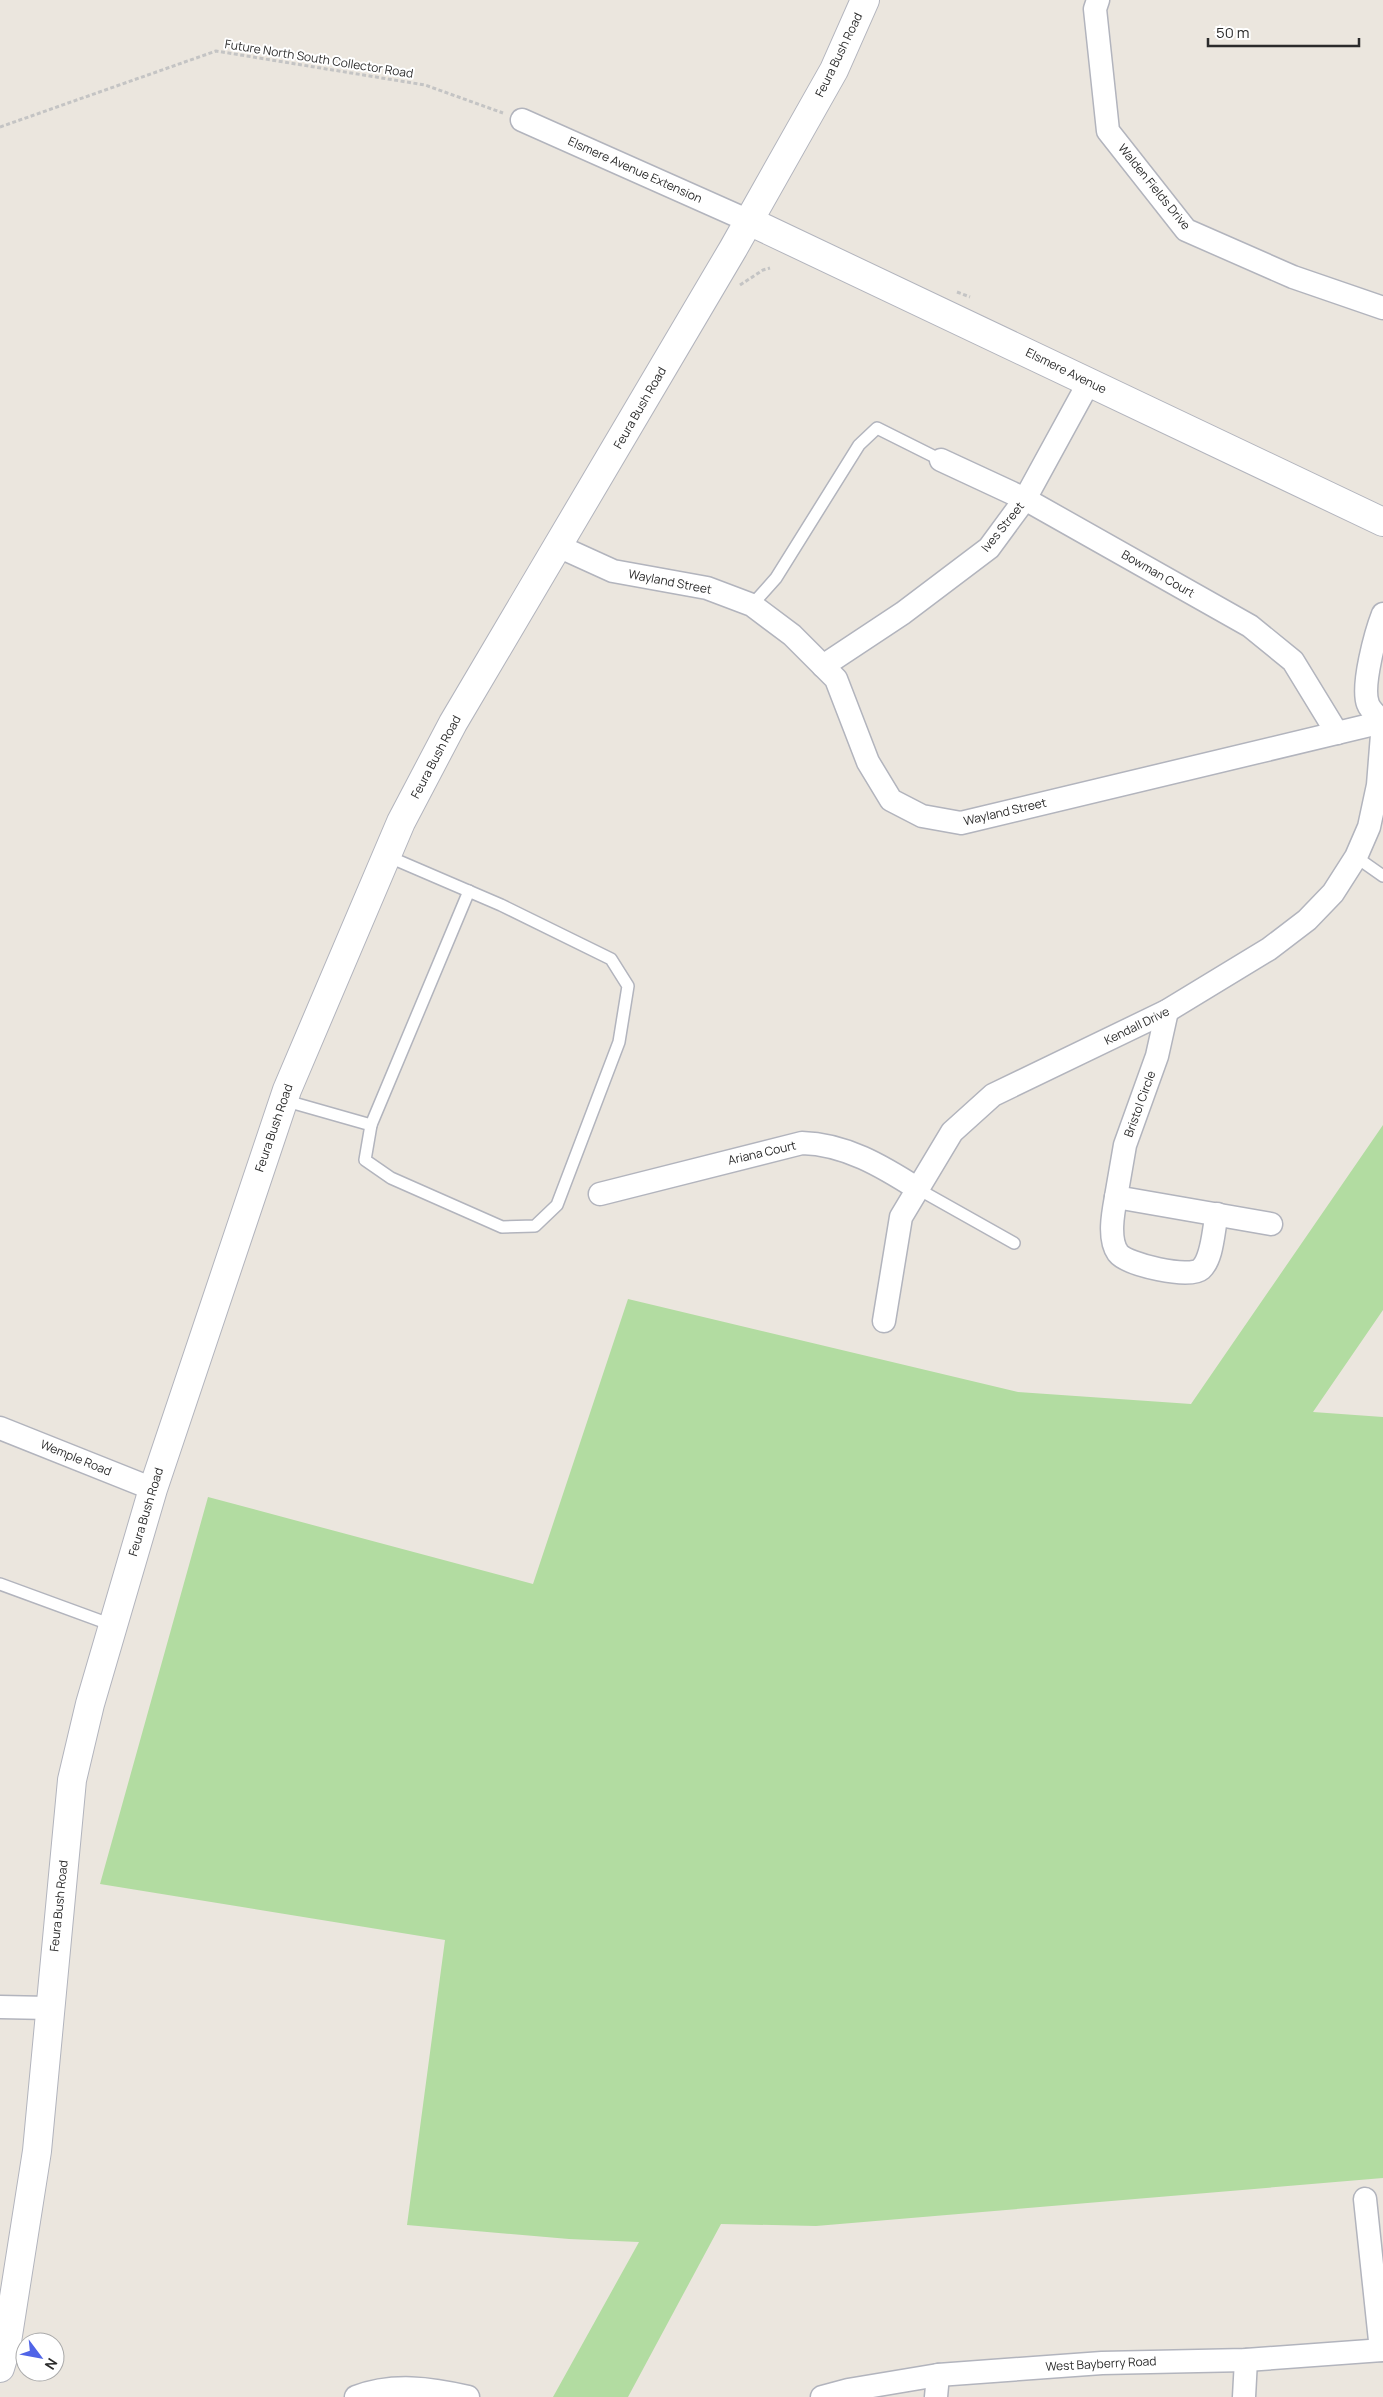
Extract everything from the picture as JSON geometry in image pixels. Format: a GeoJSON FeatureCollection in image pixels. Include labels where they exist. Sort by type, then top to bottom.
{"type":"FeatureCollection","features":[{"type":"Feature","properties":{"kind":"main road","name":"Feura Bush Road"},"geometry":{"type":"LineString","coordinates":[[0,2368],[6,2348],[37,2151],[72,1780],[90,1704],[152,1489],[283,1100],[401,822],[453,723],[749,221],[834,70],[865,0]]}},
{"type":"Feature","properties":{"kind":"main road","name":"Elsmere Avenue"},"geometry":{"type":"LineString","coordinates":[[749,221],[1383,522]]}},
{"type":"Feature","properties":{"kind":"street","name":"Walden Fields Drive"},"geometry":{"type":"LineString","coordinates":[[1098,0],[1094,9],[1108,130],[1186,230],[1293,277],[1383,308]]}},
{"type":"Feature","properties":{"kind":"street","name":"Elsmere Avenue Extension"},"geometry":{"type":"LineString","coordinates":[[522,120],[749,221]]}},
{"type":"Feature","properties":{"kind":"street","name":"Ives Street"},"geometry":{"type":"LineString","coordinates":[[823,666],[904,613],[989,548],[1025,499],[1088,382]]}},
{"type":"Feature","properties":{"kind":"street","name":"Bowman Court"},"geometry":{"type":"LineString","coordinates":[[941,460],[1025,499],[1250,626],[1293,661],[1337,733]]}},
{"type":"Feature","properties":{"kind":"street","name":"Wayland Street"},"geometry":{"type":"LineString","coordinates":[[558,546],[613,571],[707,588],[752,605],[792,634],[836,679],[868,762],[891,800],[922,816],[961,823],[1383,722]]}},
{"type":"Feature","properties":{"kind":"street"},"geometry":{"type":"LineString","coordinates":[[1383,614],[1374,638],[1367,683],[1368,704],[1383,722]]}},
{"type":"Feature","properties":{"kind":"street","name":"Kendall Drive"},"geometry":{"type":"LineString","coordinates":[[884,1321],[900,1217],[952,1132],[993,1095],[1167,1011],[1269,949],[1307,920],[1333,893],[1356,858],[1369,826],[1378,785],[1383,722]]}},
{"type":"Feature","properties":{"kind":"street","name":"Bristol Circle"},"geometry":{"type":"LineString","coordinates":[[1167,1011],[1157,1056],[1125,1144],[1116,1197],[1113,1235],[1115,1246],[1125,1260],[1145,1266],[1187,1273],[1195,1272],[1201,1269],[1210,1247],[1216,1214]]}},
{"type":"Feature","properties":{"kind":"street","name":"Ariana Court"},"geometry":{"type":"LineString","coordinates":[[600,1194],[802,1143],[826,1145],[858,1156],[887,1170],[918,1189]]}},
{"type":"Feature","properties":{"kind":"street"},"geometry":{"type":"LineString","coordinates":[[1116,1197],[1271,1224]]}},
{"type":"Feature","properties":{"kind":"street","name":"Wemple Road"},"geometry":{"type":"LineString","coordinates":[[0,1428],[152,1489]]}},
{"type":"Feature","properties":{"kind":"street"},"geometry":{"type":"LineString","coordinates":[[0,2007],[49,2008]]}},
{"type":"Feature","properties":{"kind":"street"},"geometry":{"type":"LineString","coordinates":[[1365,2199],[1382,2350]]}},
{"type":"Feature","properties":{"kind":"street","name":"West Bayberry Road"},"geometry":{"type":"LineString","coordinates":[[822,2397],[856,2388],[938,2375],[1102,2363],[1246,2360],[1382,2350]]}},
{"type":"Feature","properties":{"kind":"street"},"geometry":{"type":"LineString","coordinates":[[1244,2397],[1246,2360]]}},
{"type":"Feature","properties":{"kind":"street"},"geometry":{"type":"LineString","coordinates":[[936,2397],[938,2375]]}},
{"type":"Feature","properties":{"kind":"street"},"geometry":{"type":"LineString","coordinates":[[356,2397],[372,2391],[396,2388],[468,2397]]}},
{"type":"Feature","properties":{"kind":"lane"},"geometry":{"type":"LineString","coordinates":[[752,605],[776,578],[859,444],[877,428],[941,460]]}},
{"type":"Feature","properties":{"kind":"lane"},"geometry":{"type":"LineString","coordinates":[[387,856],[469,891],[611,960],[628,986],[619,1042],[556,1205],[534,1226],[502,1227],[391,1178],[365,1160],[371,1125],[469,891]]}},
{"type":"Feature","properties":{"kind":"lane"},"geometry":{"type":"LineString","coordinates":[[1356,858],[1383,876]]}},
{"type":"Feature","properties":{"kind":"lane"},"geometry":{"type":"LineString","coordinates":[[283,1100],[371,1125]]}},
{"type":"Feature","properties":{"kind":"lane"},"geometry":{"type":"LineString","coordinates":[[918,1189],[1014,1243]]}},
{"type":"Feature","properties":{"kind":"lane"},"geometry":{"type":"LineString","coordinates":[[0,1584],[112,1625]]}},
{"type":"Feature","properties":{"kind":"path","name":"Future North South Collector Road"},"geometry":{"type":"LineString","coordinates":[[0,127],[216,51],[425,85],[522,120]]}},
{"type":"Feature","properties":{"kind":"green space"},"geometry":{"type":"Polygon","coordinates":[[[1383,1125],[1383,1310],[1313,1412],[1383,1417],[1383,2178],[816,2226],[721,2224],[628,2397],[553,2397],[639,2242],[569,2239],[407,2225],[445,1940],[100,1884],[208,1497],[533,1584],[628,1299],[1018,1392],[1191,1404],[1383,1125]]]}}]}
